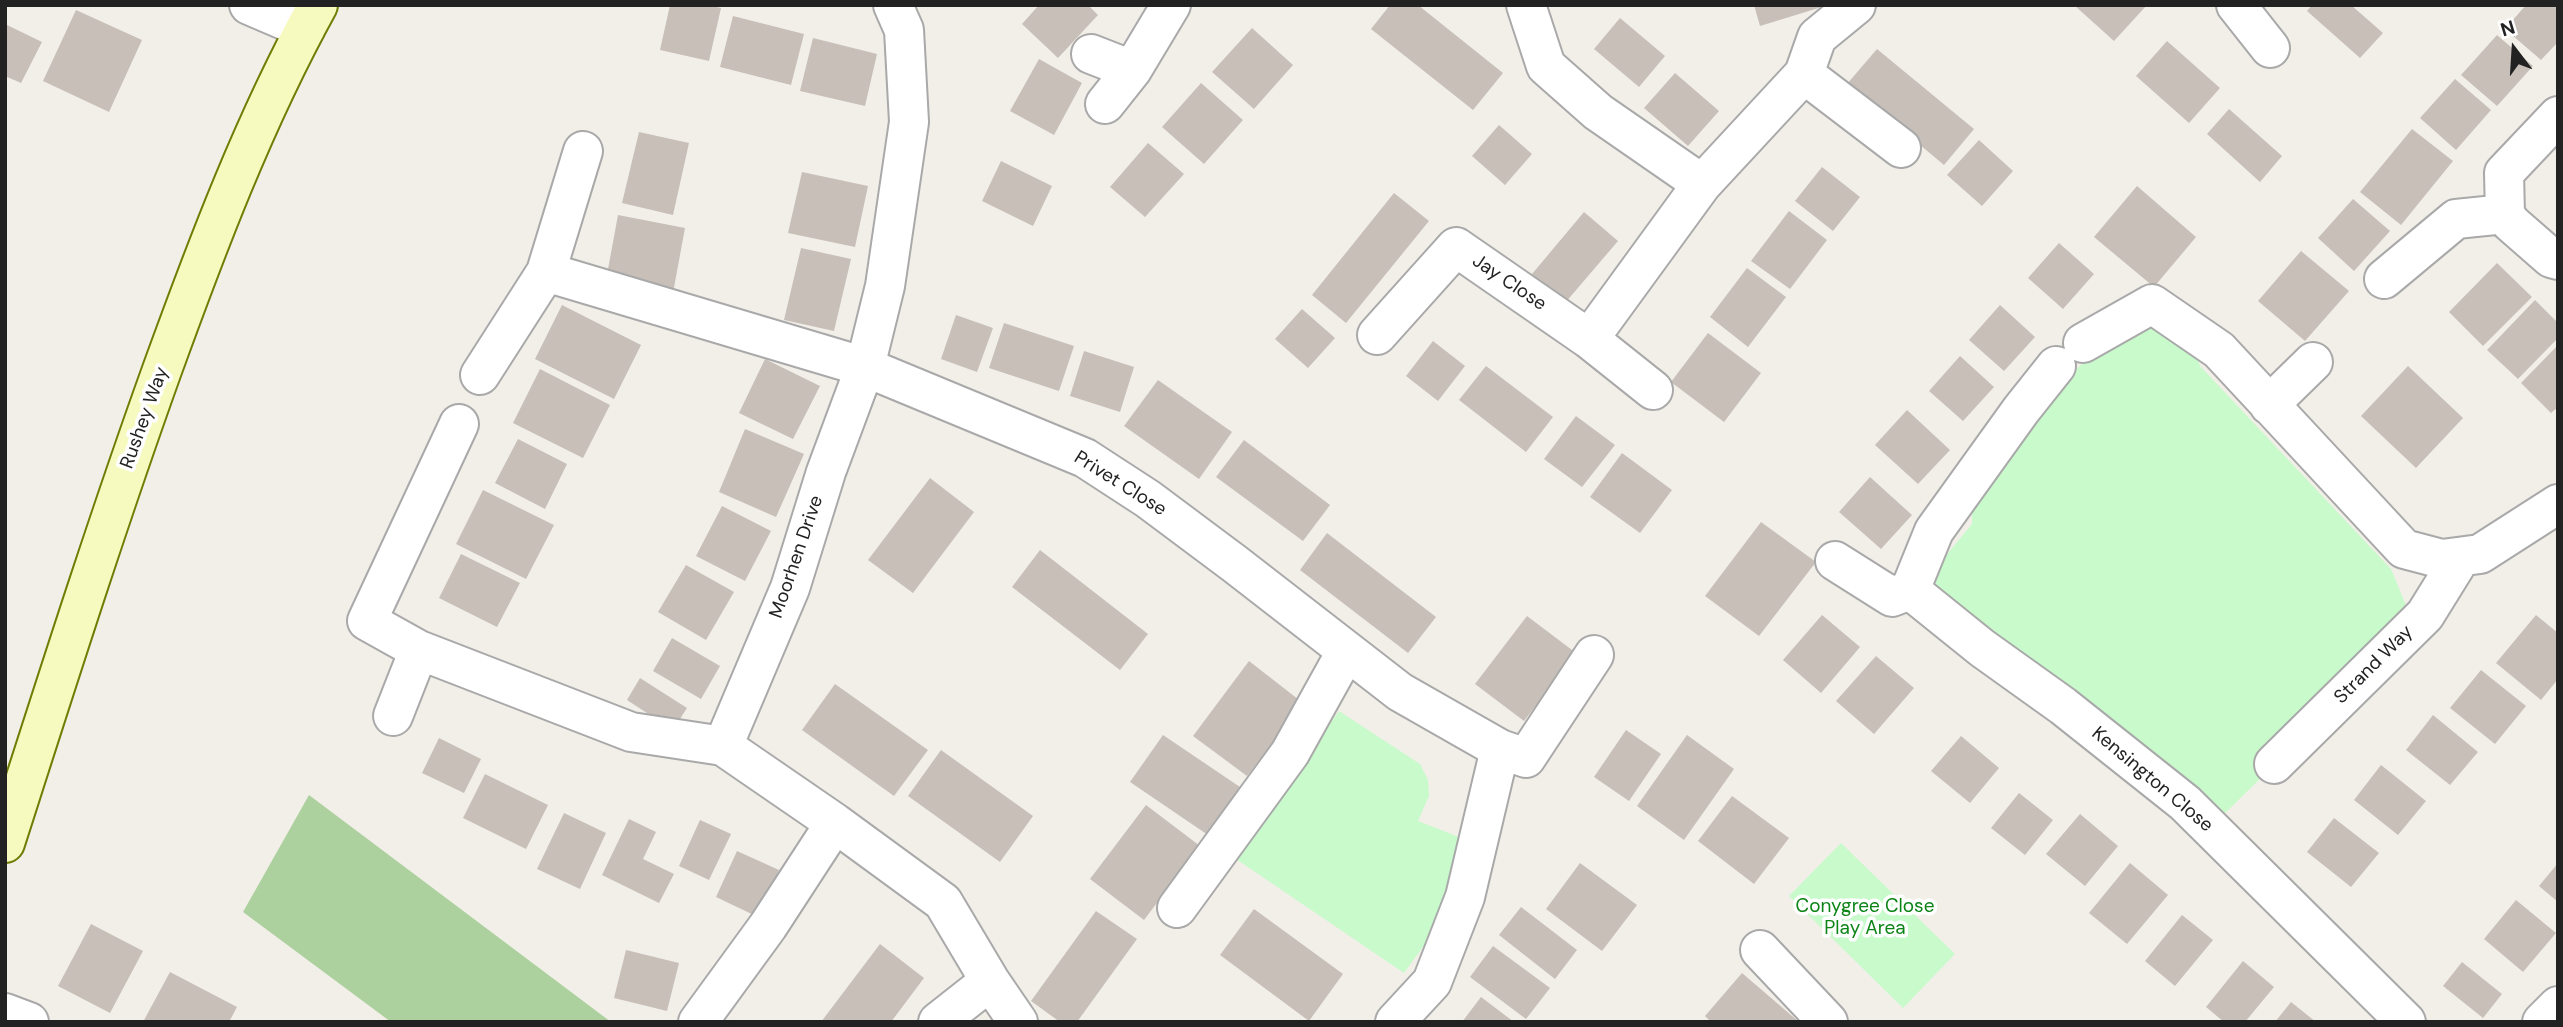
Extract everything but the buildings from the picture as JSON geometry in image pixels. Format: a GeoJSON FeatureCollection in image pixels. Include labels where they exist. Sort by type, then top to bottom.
{"type":"FeatureCollection","features":[{"type":"Feature","properties":{"kind":"street"},"geometry":{"type":"LineString","coordinates":[[249,5],[311,17]]}},
{"type":"Feature","properties":{"kind":"street","name":"Moorhen Drive"},"geometry":{"type":"LineString","coordinates":[[723,746],[790,588],[826,472],[865,367],[885,286],[909,122],[904,30],[893,5]]}},
{"type":"Feature","properties":{"kind":"street"},"geometry":{"type":"LineString","coordinates":[[1105,104],[1132,70],[1171,5]]}},
{"type":"Feature","properties":{"kind":"street"},"geometry":{"type":"LineString","coordinates":[[1526,5],[1546,66],[1598,112],[1702,184]]}},
{"type":"Feature","properties":{"kind":"street"},"geometry":{"type":"LineString","coordinates":[[1589,339],[1702,184],[1804,74],[1817,37],[1856,5]]}},
{"type":"Feature","properties":{"kind":"street"},"geometry":{"type":"LineString","coordinates":[[2236,5],[2270,48]]}},
{"type":"Feature","properties":{"kind":"street","name":"Rushey Way"},"geometry":{"type":"LineString","coordinates":[[5,843],[99,549],[205,250],[271,99],[311,17]]}},
{"type":"Feature","properties":{"kind":"street"},"geometry":{"type":"LineString","coordinates":[[1091,54],[1132,70]]}},
{"type":"Feature","properties":{"kind":"street"},"geometry":{"type":"LineString","coordinates":[[1804,74],[1901,148]]}},
{"type":"Feature","properties":{"kind":"street"},"geometry":{"type":"LineString","coordinates":[[2558,116],[2504,173],[2505,214],[2511,223],[2551,258],[2558,260]]}},
{"type":"Feature","properties":{"kind":"street"},"geometry":{"type":"LineString","coordinates":[[480,375],[546,272],[583,151]]}},
{"type":"Feature","properties":{"kind":"street"},"geometry":{"type":"LineString","coordinates":[[2384,279],[2456,219],[2505,214]]}},
{"type":"Feature","properties":{"kind":"street","name":"Jay Close"},"geometry":{"type":"LineString","coordinates":[[1377,335],[1455,247],[1589,339],[1653,390]]}},
{"type":"Feature","properties":{"kind":"street"},"geometry":{"type":"LineString","coordinates":[[546,272],[865,367]]}},
{"type":"Feature","properties":{"kind":"street"},"geometry":{"type":"LineString","coordinates":[[1835,561],[1892,597],[1910,590],[1934,531],[2021,410],[2070,355],[2152,304],[2219,350],[2404,549],[2442,559],[2480,554],[2558,504]]}},
{"type":"Feature","properties":{"kind":"street"},"geometry":{"type":"LineString","coordinates":[[2269,405],[2312,362]]}},
{"type":"Feature","properties":{"kind":"street","name":"Privet Close"},"geometry":{"type":"LineString","coordinates":[[865,367],[1085,458],[1148,499],[1224,555],[1400,692],[1500,749],[1526,758],[1594,655]]}},
{"type":"Feature","properties":{"kind":"street"},"geometry":{"type":"LineString","coordinates":[[459,424],[367,621],[419,650],[631,732],[723,746],[943,902],[1018,1022]]}},
{"type":"Feature","properties":{"kind":"street","name":"Strand Way"},"geometry":{"type":"LineString","coordinates":[[2274,764],[2425,615],[2460,556]]}},
{"type":"Feature","properties":{"kind":"street","name":"Kensington Close"},"geometry":{"type":"LineString","coordinates":[[1910,590],[2185,803],[2406,1022]]}},
{"type":"Feature","properties":{"kind":"street"},"geometry":{"type":"LineString","coordinates":[[393,716],[419,650]]}},
{"type":"Feature","properties":{"kind":"street"},"geometry":{"type":"LineString","coordinates":[[1177,908],[1290,753],[1346,652]]}},
{"type":"Feature","properties":{"kind":"street"},"geometry":{"type":"LineString","coordinates":[[1395,1022],[1432,982],[1465,897],[1500,749]]}},
{"type":"Feature","properties":{"kind":"street"},"geometry":{"type":"LineString","coordinates":[[698,1022],[768,926],[835,823]]}},
{"type":"Feature","properties":{"kind":"street"},"geometry":{"type":"LineString","coordinates":[[1760,950],[1828,1022]]}},
{"type":"Feature","properties":{"kind":"street"},"geometry":{"type":"LineString","coordinates":[[939,1022],[990,981]]}},
{"type":"Feature","properties":{"kind":"street"},"geometry":{"type":"LineString","coordinates":[[2542,1022],[2558,1006]]}},
{"type":"Feature","properties":{"kind":"street"},"geometry":{"type":"LineString","coordinates":[[5,1013],[29,1022]]}},
{"type":"Feature","properties":{"kind":"green space"},"geometry":{"type":"Polygon","coordinates":[[[2152,314],[2195,351],[2200,366],[2391,569],[2405,603],[2409,632],[2210,828],[1928,592],[1944,558],[1972,524],[1972,498],[2061,383],[2120,330],[2152,314]]]}},
{"type":"Feature","properties":{"kind":"green space"},"geometry":{"type":"Polygon","coordinates":[[[1339,711],[1420,764],[1428,780],[1429,796],[1418,821],[1459,837],[1462,873],[1460,896],[1404,973],[1233,857],[1339,711]]]}},
{"type":"Feature","properties":{"kind":"green space"},"geometry":{"type":"Polygon","coordinates":[[[309,795],[611,1022],[391,1022],[243,912],[309,795]]]}},
{"type":"Feature","properties":{"kind":"green space","name":"Conygree Close Play Area"},"geometry":{"type":"Polygon","coordinates":[[[1841,843],[1955,954],[1903,1008],[1789,896],[1841,843]]]}}]}
